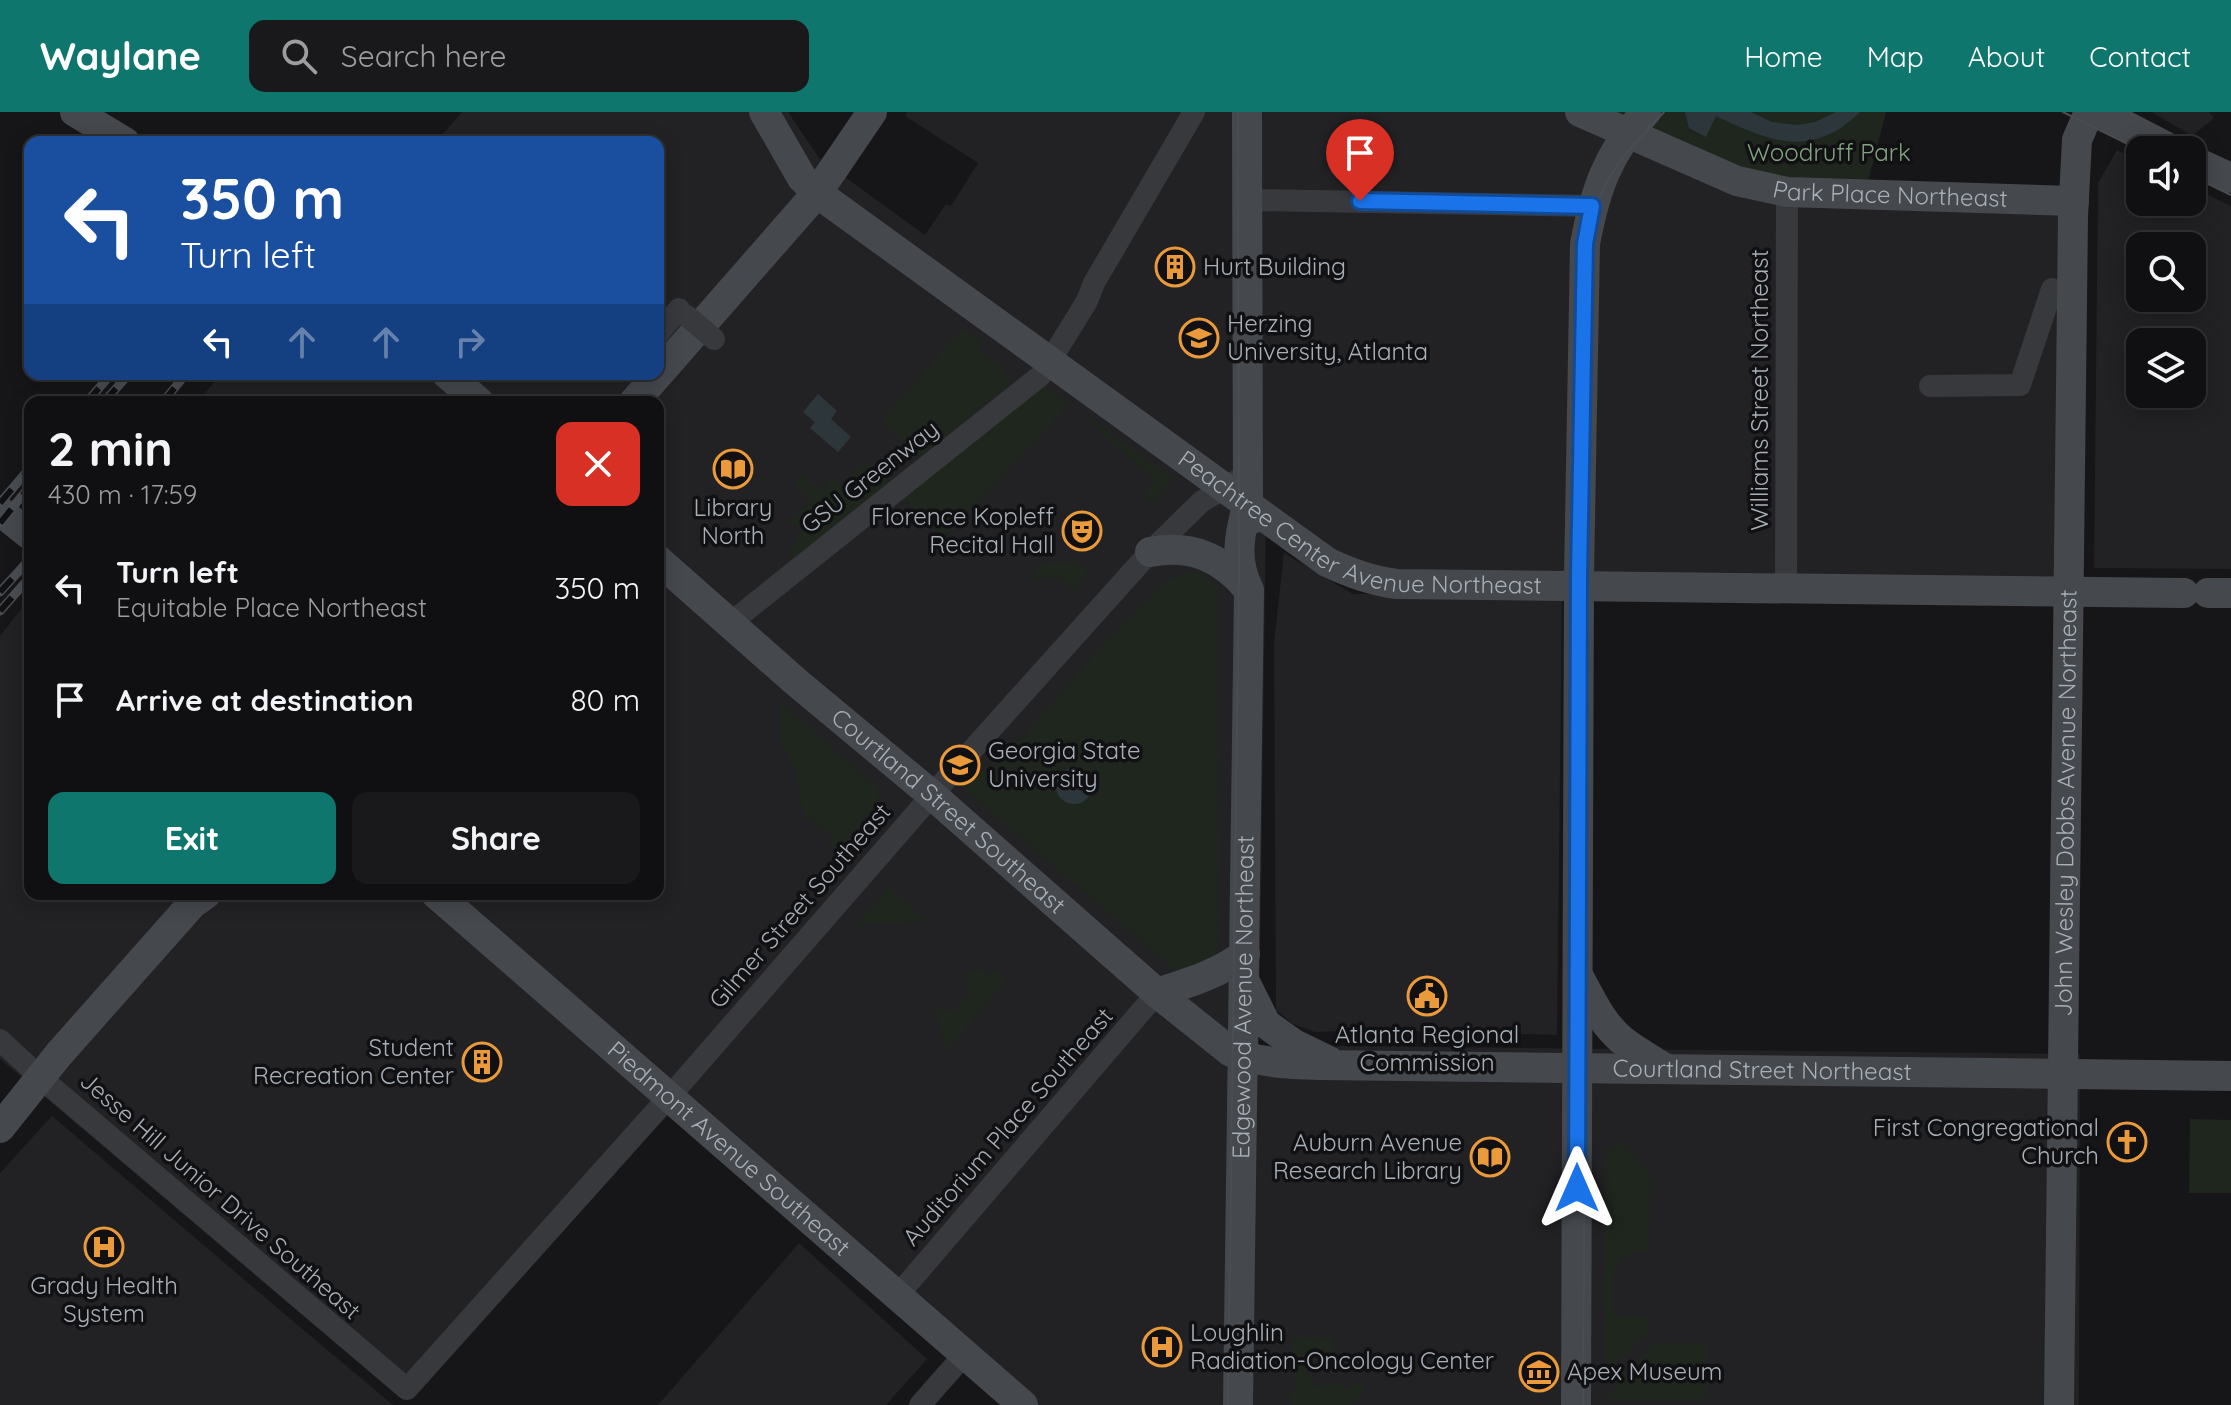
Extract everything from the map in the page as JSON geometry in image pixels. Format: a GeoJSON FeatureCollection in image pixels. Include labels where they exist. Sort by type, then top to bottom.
{"type":"FeatureCollection","features":[{"type":"Feature","properties":{"kind":"main road"},"geometry":{"type":"LineString","coordinates":[[75,112],[115,136]]}},
{"type":"Feature","properties":{"kind":"main road","name":"Peachtree Center Avenue Northeast"},"geometry":{"type":"LineString","coordinates":[[764,112],[802,178],[817,193],[1045,369],[1240,489],[1327,562],[1370,580],[1397,584],[1579,587],[2208,593]]}},
{"type":"Feature","properties":{"kind":"main road"},"geometry":{"type":"LineString","coordinates":[[664,368],[817,193],[872,112]]}},
{"type":"Feature","properties":{"kind":"main road","name":"Edgewood Avenue Northeast"},"geometry":{"type":"LineString","coordinates":[[1238,1405],[1249,590],[1257,577],[1257,543],[1240,489],[1249,200],[1247,112]]}},
{"type":"Feature","properties":{"kind":"main road","name":"Park Place Northeast"},"geometry":{"type":"LineString","coordinates":[[1580,112],[1637,122],[1737,181],[1787,192],[2074,201]]}},
{"type":"Feature","properties":{"kind":"main road","name":"John Wesley Dobbs Avenue Northeast"},"geometry":{"type":"LineString","coordinates":[[2059,1405],[2074,201],[2077,140],[2089,112]]}},
{"type":"Feature","properties":{"kind":"main road"},"geometry":{"type":"LineString","coordinates":[[2099,112],[2146,136]]}},
{"type":"Feature","properties":{"kind":"main road"},"geometry":{"type":"LineString","coordinates":[[1576,1405],[1579,587],[1585,244],[1592,206],[1606,166],[1637,122]]}},
{"type":"Feature","properties":{"kind":"main road"},"geometry":{"type":"LineString","coordinates":[[2206,166],[2231,178]]}},
{"type":"Feature","properties":{"kind":"main road"},"geometry":{"type":"LineString","coordinates":[[454,380],[472,396]]}},
{"type":"Feature","properties":{"kind":"main road"},"geometry":{"type":"LineString","coordinates":[[639,396],[653,380]]}},
{"type":"Feature","properties":{"kind":"main road"},"geometry":{"type":"LineString","coordinates":[[0,511],[24,530]]}},
{"type":"Feature","properties":{"kind":"main road"},"geometry":{"type":"LineString","coordinates":[[1150,552],[1182,550],[1211,558],[1234,572],[1249,590]]}},
{"type":"Feature","properties":{"kind":"main road","name":"Courtland Street Southeast"},"geometry":{"type":"LineString","coordinates":[[664,565],[1157,993],[1231,1052],[1244,1057]]}},
{"type":"Feature","properties":{"kind":"main road"},"geometry":{"type":"LineString","coordinates":[[0,1128],[59,1054],[195,900]]}},
{"type":"Feature","properties":{"kind":"main road","name":"Piedmont Avenue Southeast"},"geometry":{"type":"LineString","coordinates":[[443,900],[1023,1405]]}},
{"type":"Feature","properties":{"kind":"main road"},"geometry":{"type":"LineString","coordinates":[[1157,993],[1233,964],[1245,967],[1266,1024],[1294,1044],[1338,1065]]}},
{"type":"Feature","properties":{"kind":"main road"},"geometry":{"type":"LineString","coordinates":[[1578,975],[1599,1015],[1613,1032],[1666,1069]]}},
{"type":"Feature","properties":{"kind":"main road","name":"Courtland Street Northeast"},"geometry":{"type":"LineString","coordinates":[[1244,1057],[1266,1063],[1338,1065],[2231,1076]]}},
{"type":"Feature","properties":{"kind":"street","name":"GSU Greenway"},"geometry":{"type":"LineString","coordinates":[[734,620],[1045,369],[1194,112]]}},
{"type":"Feature","properties":{"kind":"street","name":"Williams Street Northeast"},"geometry":{"type":"LineString","coordinates":[[1786,588],[1787,192]]}},
{"type":"Feature","properties":{"kind":"street"},"geometry":{"type":"LineString","coordinates":[[1249,200],[1592,206]]}},
{"type":"Feature","properties":{"kind":"street"},"geometry":{"type":"LineString","coordinates":[[1930,386],[2020,385],[2052,289]]}},
{"type":"Feature","properties":{"kind":"street"},"geometry":{"type":"LineString","coordinates":[[664,327],[679,309],[714,339]]}},
{"type":"Feature","properties":{"kind":"street","name":"Gilmer Street Southeast"},"geometry":{"type":"LineString","coordinates":[[407,1389],[1150,552],[1201,502],[1240,489]]}},
{"type":"Feature","properties":{"kind":"street","name":"Auditorium Place Southeast"},"geometry":{"type":"LineString","coordinates":[[898,1295],[1157,993]]}},
{"type":"Feature","properties":{"kind":"street","name":"Jesse Hill Junior Drive Southeast"},"geometry":{"type":"LineString","coordinates":[[0,1040],[407,1389]]}},
{"type":"Feature","properties":{"kind":"street"},"geometry":{"type":"LineString","coordinates":[[920,1405],[965,1354]]}},
{"type":"Feature","properties":{"kind":"shaded area","name":"Georgia State University"},"geometry":{"type":"Polygon","coordinates":[[[462,112],[788,112],[820,159],[925,235],[946,204],[951,206],[978,163],[905,116],[907,112],[1886,112],[1863,200],[2072,203],[2070,598],[1392,582],[1266,510],[1259,1045],[2080,1054],[2079,1405],[1027,1405],[657,1098],[399,1397],[0,1059],[0,636],[24,606],[24,900],[664,900],[664,396],[202,396],[216,380],[664,380],[664,136],[441,136],[462,112]]]}},
{"type":"Feature","properties":{"kind":"shaded area"},"geometry":{"type":"Polygon","coordinates":[[[1685,112],[1751,112],[1772,122],[1797,125],[1815,122],[1836,112],[1860,112],[1842,127],[1824,136],[1807,141],[1790,141],[1754,133],[1716,116],[1706,137],[1689,128],[1685,112]]]}},
{"type":"Feature","properties":{"kind":"shaded area"},"geometry":{"type":"Polygon","coordinates":[[[2152,112],[2209,112],[2214,118],[2192,136],[2152,112]]]}},
{"type":"Feature","properties":{"kind":"shaded area"},"geometry":{"type":"Polygon","coordinates":[[[2117,150],[2126,154],[2126,216],[2206,216],[2206,194],[2231,206],[2231,569],[2094,568],[2098,183],[2117,150]]]}},
{"type":"Feature","properties":{"kind":"shaded area"},"geometry":{"type":"Polygon","coordinates":[[[818,394],[837,411],[831,419],[851,437],[838,452],[810,428],[815,422],[803,412],[818,394]]]}},
{"type":"Feature","properties":{"kind":"shaded area"},"geometry":{"type":"Polygon","coordinates":[[[1284,553],[1353,594],[1562,596],[1557,1035],[1374,1030],[1315,1032],[1293,1024],[1276,1010],[1274,642],[1284,553]]]}},
{"type":"Feature","properties":{"kind":"shaded area"},"geometry":{"type":"Polygon","coordinates":[[[1074,768],[1087,773],[1092,786],[1087,799],[1074,804],[1061,799],[1056,786],[1061,773],[1074,768]]]}},
{"type":"Feature","properties":{"kind":"shaded area","name":"Grady Health System"},"geometry":{"type":"Polygon","coordinates":[[[52,1116],[393,1405],[0,1405],[0,1173],[52,1116]]]}},
{"type":"Feature","properties":{"kind":"shaded area"},"geometry":{"type":"Polygon","coordinates":[[[799,1243],[927,1359],[886,1405],[658,1405],[799,1243]]]}},
{"type":"Feature","properties":{"kind":"green space","name":"Woodruff Park"},"geometry":{"type":"Polygon","coordinates":[[[1602,112],[1886,112],[1863,201],[1754,183],[1602,112]]]}},
{"type":"Feature","properties":{"kind":"green space"},"geometry":{"type":"Polygon","coordinates":[[[962,329],[983,342],[979,349],[1006,369],[1002,375],[1013,382],[921,456],[881,421],[962,329]]]}},
{"type":"Feature","properties":{"kind":"green space"},"geometry":{"type":"Polygon","coordinates":[[[1037,383],[1069,404],[945,538],[900,496],[1037,383]]]}},
{"type":"Feature","properties":{"kind":"green space"},"geometry":{"type":"Polygon","coordinates":[[[1090,419],[1174,479],[1153,504],[1143,496],[1156,481],[1088,421],[1090,419]]]}},
{"type":"Feature","properties":{"kind":"green space"},"geometry":{"type":"Polygon","coordinates":[[[866,461],[897,490],[804,563],[788,556],[801,529],[788,521],[812,501],[795,484],[802,475],[822,491],[832,478],[842,485],[866,461]]]}},
{"type":"Feature","properties":{"kind":"green space"},"geometry":{"type":"Polygon","coordinates":[[[1077,561],[1088,572],[1073,590],[1058,577],[1030,580],[1042,564],[1077,561]]]}},
{"type":"Feature","properties":{"kind":"green space"},"geometry":{"type":"Polygon","coordinates":[[[1197,570],[1218,586],[1219,939],[1215,954],[1191,967],[1174,969],[963,788],[967,778],[998,765],[1109,639],[1164,582],[1197,570]]]}},
{"type":"Feature","properties":{"kind":"green space"},"geometry":{"type":"Polygon","coordinates":[[[781,702],[880,790],[878,803],[837,849],[829,846],[832,836],[803,814],[795,769],[780,736],[781,702]]]}},
{"type":"Feature","properties":{"kind":"green space"},"geometry":{"type":"Polygon","coordinates":[[[889,887],[927,921],[857,925],[889,887]]]}},
{"type":"Feature","properties":{"kind":"green space"},"geometry":{"type":"Polygon","coordinates":[[[984,969],[991,975],[995,970],[1006,981],[946,1051],[935,1008],[954,1011],[970,995],[964,973],[984,969]]]}},
{"type":"Feature","properties":{"kind":"green space"},"geometry":{"type":"Polygon","coordinates":[[[2190,1119],[2231,1120],[2231,1193],[2189,1193],[2190,1119]]]}},
{"type":"Feature","properties":{"kind":"green space"},"geometry":{"type":"Polygon","coordinates":[[[1620,1141],[1651,1174],[1649,1251],[1635,1252],[1619,1262],[1613,1280],[1614,1315],[1649,1316],[1649,1330],[1613,1366],[1603,1356],[1606,1154],[1620,1141]]]}},
{"type":"Feature","properties":{"kind":"green space"},"geometry":{"type":"Polygon","coordinates":[[[1292,1337],[1333,1338],[1334,1356],[1307,1356],[1307,1374],[1312,1374],[1312,1386],[1341,1383],[1341,1388],[1352,1388],[1352,1384],[1363,1384],[1363,1396],[1357,1397],[1351,1405],[1291,1405],[1289,1390],[1296,1390],[1294,1357],[1290,1356],[1292,1337]]]}},
{"type":"Feature","properties":{"kind":"green space"},"geometry":{"type":"Polygon","coordinates":[[[1654,1343],[1706,1343],[1706,1399],[1605,1401],[1654,1343]]]}},
{"type":"Feature","properties":{"kind":"tram line"},"geometry":{"type":"LineString","coordinates":[[1228,1405],[1239,578],[1238,112]]}},
{"type":"Feature","properties":{"kind":"tram line"},"geometry":{"type":"LineString","coordinates":[[1583,1405],[1590,246],[1598,203],[1605,185],[1628,152],[1664,112]]}},
{"type":"Feature","properties":{"kind":"tram line"},"geometry":{"type":"LineString","coordinates":[[2063,112],[2126,143]]}},
{"type":"Feature","properties":{"kind":"tram line"},"geometry":{"type":"LineString","coordinates":[[2206,183],[2231,195]]}},
{"type":"Feature","properties":{"kind":"railway"},"geometry":{"type":"LineString","coordinates":[[92,396],[106,380]]}},
{"type":"Feature","properties":{"kind":"railway"},"geometry":{"type":"LineString","coordinates":[[109,396],[124,380]]}},
{"type":"Feature","properties":{"kind":"railway"},"geometry":{"type":"LineString","coordinates":[[168,396],[181,380]]}},
{"type":"Feature","properties":{"kind":"railway"},"geometry":{"type":"LineString","coordinates":[[0,503],[24,475]]}},
{"type":"Feature","properties":{"kind":"railway"},"geometry":{"type":"LineString","coordinates":[[0,523],[24,493]]}},
{"type":"Feature","properties":{"kind":"railway"},"geometry":{"type":"LineString","coordinates":[[0,592],[24,566]]}},
{"type":"Feature","properties":{"kind":"railway"},"geometry":{"type":"LineString","coordinates":[[0,611],[24,584]]}},
{"type":"Feature","properties":{"kind":"place","name":"Hurt Building"},"geometry":{"type":"Point","coordinates":[1175,267]}},
{"type":"Feature","properties":{"kind":"place","name":"Herzing University, Atlanta"},"geometry":{"type":"Point","coordinates":[1199,338]}},
{"type":"Feature","properties":{"kind":"place","name":"Library North"},"geometry":{"type":"Point","coordinates":[733,469]}},
{"type":"Feature","properties":{"kind":"place","name":"Florence Kopleff Recital Hall"},"geometry":{"type":"Point","coordinates":[1082,531]}},
{"type":"Feature","properties":{"kind":"place","name":"Georgia State University"},"geometry":{"type":"Point","coordinates":[960,765]}},
{"type":"Feature","properties":{"kind":"place","name":"Atlanta Regional Commission"},"geometry":{"type":"Point","coordinates":[1427,996]}},
{"type":"Feature","properties":{"kind":"place","name":"Student Recreation Center"},"geometry":{"type":"Point","coordinates":[482,1062]}},
{"type":"Feature","properties":{"kind":"place","name":"First Congregational Church"},"geometry":{"type":"Point","coordinates":[2127,1142]}},
{"type":"Feature","properties":{"kind":"place","name":"Auburn Avenue Research Library"},"geometry":{"type":"Point","coordinates":[1490,1157]}},
{"type":"Feature","properties":{"kind":"place","name":"Grady Health System"},"geometry":{"type":"Point","coordinates":[104,1247]}},
{"type":"Feature","properties":{"kind":"place","name":"Loughlin Radiation-Oncology Center"},"geometry":{"type":"Point","coordinates":[1162,1347]}},
{"type":"Feature","properties":{"kind":"place","name":"Apex Museum"},"geometry":{"type":"Point","coordinates":[1539,1372]}},
{"type":"Feature","properties":{"kind":"route"},"geometry":{"type":"LineString","coordinates":[[1360,201],[1592,206],[1585,244],[1579,561],[1577,1188]]}}]}
